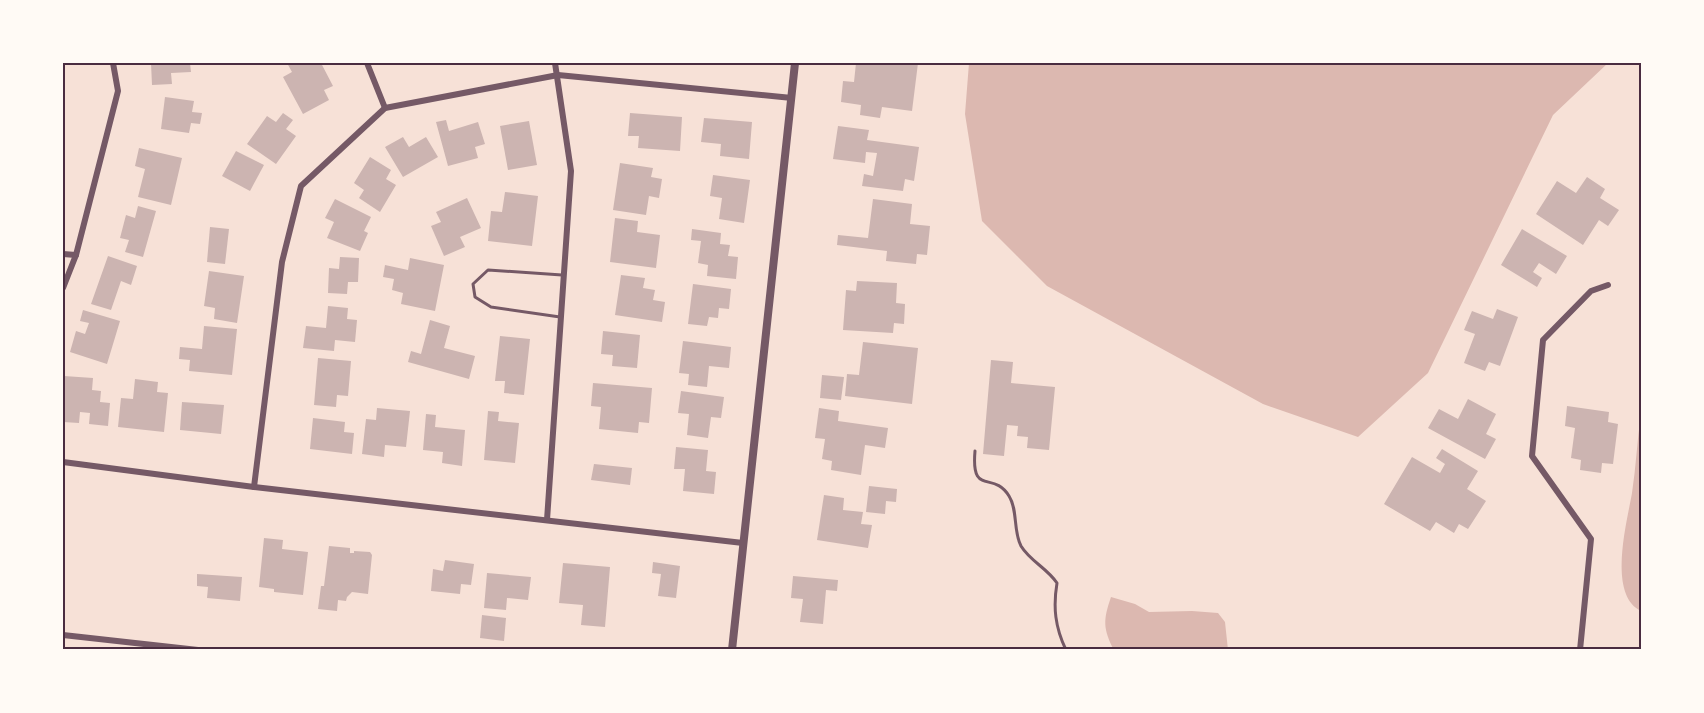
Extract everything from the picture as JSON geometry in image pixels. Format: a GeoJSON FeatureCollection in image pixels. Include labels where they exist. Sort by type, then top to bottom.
{"type":"FeatureCollection","features":[{"type":"Feature","properties":{"kind":"street"},"geometry":{"type":"LineString","coordinates":[[63,288],[76,255],[118,92],[113,63]]}},
{"type":"Feature","properties":{"kind":"street"},"geometry":{"type":"LineString","coordinates":[[367,63],[385,108]]}},
{"type":"Feature","properties":{"kind":"street"},"geometry":{"type":"LineString","coordinates":[[547,520],[571,171],[555,63]]}},
{"type":"Feature","properties":{"kind":"street"},"geometry":{"type":"LineString","coordinates":[[732,650],[795,63]]}},
{"type":"Feature","properties":{"kind":"street"},"geometry":{"type":"LineString","coordinates":[[254,487],[282,262],[301,186],[385,108],[558,75],[792,98]]}},
{"type":"Feature","properties":{"kind":"street"},"geometry":{"type":"LineString","coordinates":[[63,254],[76,255]]}},
{"type":"Feature","properties":{"kind":"street"},"geometry":{"type":"LineString","coordinates":[[1580,650],[1590,538],[1532,456],[1543,340],[1591,291],[1608,285]]}},
{"type":"Feature","properties":{"kind":"street"},"geometry":{"type":"LineString","coordinates":[[63,462],[254,487],[743,543]]}},
{"type":"Feature","properties":{"kind":"street"},"geometry":{"type":"LineString","coordinates":[[63,635],[198,650]]}},
{"type":"Feature","properties":{"kind":"lane"},"geometry":{"type":"LineString","coordinates":[[560,317],[490,307],[475,297],[473,284],[488,270],[564,275]]}},
{"type":"Feature","properties":{"kind":"lane"},"geometry":{"type":"LineString","coordinates":[[975,450],[976,475],[981,480],[1000,485],[1010,497],[1020,544],[1028,555],[1052,575],[1057,583],[1054,598],[1055,624],[1066,650]]}},
{"type":"Feature","properties":{"kind":"shaded area"},"geometry":{"type":"Polygon","coordinates":[[[969,63],[1608,63],[1553,115],[1428,373],[1358,437],[1263,404],[1047,286],[982,221],[965,114],[969,63]]]}},
{"type":"Feature","properties":{"kind":"shaded area"},"geometry":{"type":"Polygon","coordinates":[[[1641,414],[1641,611],[1631,603],[1625,590],[1622,557],[1641,414]]]}},
{"type":"Feature","properties":{"kind":"shaded area"},"geometry":{"type":"Polygon","coordinates":[[[1111,597],[1135,604],[1149,612],[1218,613],[1225,622],[1228,650],[1114,650],[1105,624],[1111,597]]]}},
{"type":"Feature","properties":{"kind":"building"},"geometry":{"type":"Polygon","coordinates":[[[151,63],[190,63],[191,72],[171,73],[172,84],[152,85],[151,63]]]}},
{"type":"Feature","properties":{"kind":"building"},"geometry":{"type":"Polygon","coordinates":[[[287,63],[321,63],[333,86],[324,90],[329,100],[303,114],[283,77],[292,72],[287,63]]]}},
{"type":"Feature","properties":{"kind":"building"},"geometry":{"type":"Polygon","coordinates":[[[856,63],[918,63],[912,111],[882,107],[880,118],[860,115],[861,105],[841,102],[843,81],[854,82],[856,63]]]}},
{"type":"Feature","properties":{"kind":"building"},"geometry":{"type":"Polygon","coordinates":[[[165,97],[194,101],[192,112],[202,113],[200,124],[191,123],[189,133],[161,129],[165,97]]]}},
{"type":"Feature","properties":{"kind":"building"},"geometry":{"type":"Polygon","coordinates":[[[283,113],[293,120],[286,129],[296,136],[276,164],[247,144],[267,116],[276,122],[283,113]]]}},
{"type":"Feature","properties":{"kind":"building"},"geometry":{"type":"Polygon","coordinates":[[[630,113],[682,117],[680,151],[638,148],[639,136],[628,136],[630,113]]]}},
{"type":"Feature","properties":{"kind":"building"},"geometry":{"type":"Polygon","coordinates":[[[704,118],[752,122],[749,159],[720,156],[721,144],[701,142],[704,118]]]}},
{"type":"Feature","properties":{"kind":"building"},"geometry":{"type":"Polygon","coordinates":[[[446,120],[449,131],[478,122],[485,144],[475,147],[478,158],[448,166],[436,122],[446,120]]]}},
{"type":"Feature","properties":{"kind":"building"},"geometry":{"type":"Polygon","coordinates":[[[529,121],[537,165],[508,170],[500,126],[529,121]]]}},
{"type":"Feature","properties":{"kind":"building"},"geometry":{"type":"Polygon","coordinates":[[[838,126],[869,130],[867,140],[919,147],[914,181],[905,179],[903,191],[862,186],[864,174],[873,176],[877,153],[866,152],[865,163],[833,159],[838,126]]]}},
{"type":"Feature","properties":{"kind":"building"},"geometry":{"type":"Polygon","coordinates":[[[403,137],[409,147],[426,137],[438,157],[403,177],[385,147],[403,137]]]}},
{"type":"Feature","properties":{"kind":"building"},"geometry":{"type":"Polygon","coordinates":[[[139,148],[182,158],[171,205],[138,197],[145,169],[135,166],[139,148]]]}},
{"type":"Feature","properties":{"kind":"building"},"geometry":{"type":"Polygon","coordinates":[[[236,151],[264,165],[250,191],[222,176],[236,151]]]}},
{"type":"Feature","properties":{"kind":"building"},"geometry":{"type":"Polygon","coordinates":[[[370,157],[391,170],[386,179],[396,185],[380,212],[359,198],[364,190],[354,183],[370,157]]]}},
{"type":"Feature","properties":{"kind":"building"},"geometry":{"type":"Polygon","coordinates":[[[620,163],[653,168],[651,177],[662,179],[659,198],[649,196],[646,215],[613,210],[620,163]]]}},
{"type":"Feature","properties":{"kind":"building"},"geometry":{"type":"Polygon","coordinates":[[[713,175],[750,180],[744,223],[719,219],[722,198],[710,196],[713,175]]]}},
{"type":"Feature","properties":{"kind":"building"},"geometry":{"type":"Polygon","coordinates":[[[1587,177],[1605,189],[1600,198],[1619,210],[1608,226],[1599,220],[1583,245],[1536,214],[1557,181],[1576,193],[1587,177]]]}},
{"type":"Feature","properties":{"kind":"building"},"geometry":{"type":"Polygon","coordinates":[[[505,192],[538,196],[532,246],[488,241],[491,211],[502,212],[505,192]]]}},
{"type":"Feature","properties":{"kind":"building"},"geometry":{"type":"Polygon","coordinates":[[[467,198],[481,228],[460,237],[465,247],[444,256],[431,226],[441,222],[436,212],[467,198]]]}},
{"type":"Feature","properties":{"kind":"building"},"geometry":{"type":"Polygon","coordinates":[[[335,199],[371,217],[364,231],[368,233],[360,251],[327,238],[334,222],[325,218],[335,199]]]}},
{"type":"Feature","properties":{"kind":"building"},"geometry":{"type":"Polygon","coordinates":[[[873,199],[912,204],[910,224],[930,226],[927,255],[917,254],[916,264],[886,261],[887,251],[837,245],[838,235],[868,238],[873,199]]]}},
{"type":"Feature","properties":{"kind":"building"},"geometry":{"type":"Polygon","coordinates":[[[138,206],[156,211],[143,257],[125,252],[129,240],[120,238],[126,215],[135,218],[138,206]]]}},
{"type":"Feature","properties":{"kind":"building"},"geometry":{"type":"Polygon","coordinates":[[[615,218],[638,221],[637,232],[660,235],[656,268],[610,262],[615,218]]]}},
{"type":"Feature","properties":{"kind":"building"},"geometry":{"type":"Polygon","coordinates":[[[210,227],[229,229],[225,264],[207,262],[210,227]]]}},
{"type":"Feature","properties":{"kind":"building"},"geometry":{"type":"Polygon","coordinates":[[[692,229],[721,233],[720,244],[730,245],[728,256],[738,257],[736,279],[707,276],[708,265],[698,263],[701,241],[691,240],[692,229]]]}},
{"type":"Feature","properties":{"kind":"building"},"geometry":{"type":"Polygon","coordinates":[[[1522,229],[1567,256],[1556,274],[1539,263],[1533,272],[1542,278],[1537,287],[1501,265],[1522,229]]]}},
{"type":"Feature","properties":{"kind":"building"},"geometry":{"type":"Polygon","coordinates":[[[108,256],[137,266],[131,285],[121,281],[111,310],[91,304],[108,256]]]}},
{"type":"Feature","properties":{"kind":"building"},"geometry":{"type":"Polygon","coordinates":[[[340,257],[359,258],[358,282],[348,282],[347,294],[328,293],[329,268],[339,269],[340,257]]]}},
{"type":"Feature","properties":{"kind":"building"},"geometry":{"type":"Polygon","coordinates":[[[410,258],[444,265],[435,311],[401,304],[403,293],[392,290],[394,279],[383,277],[385,265],[408,270],[410,258]]]}},
{"type":"Feature","properties":{"kind":"building"},"geometry":{"type":"Polygon","coordinates":[[[209,271],[244,276],[237,323],[214,319],[215,308],[204,306],[209,271]]]}},
{"type":"Feature","properties":{"kind":"building"},"geometry":{"type":"Polygon","coordinates":[[[621,275],[645,278],[643,288],[655,290],[653,300],[665,302],[662,322],[615,315],[621,275]]]}},
{"type":"Feature","properties":{"kind":"building"},"geometry":{"type":"Polygon","coordinates":[[[857,281],[897,283],[896,303],[905,304],[904,324],[894,323],[893,333],[843,330],[846,290],[856,291],[857,281]]]}},
{"type":"Feature","properties":{"kind":"building"},"geometry":{"type":"Polygon","coordinates":[[[693,284],[731,289],[729,309],[719,308],[718,318],[709,317],[707,326],[688,324],[693,284]]]}},
{"type":"Feature","properties":{"kind":"building"},"geometry":{"type":"Polygon","coordinates":[[[328,306],[348,308],[347,319],[357,320],[355,342],[335,340],[334,351],[303,348],[306,326],[326,328],[328,306]]]}},
{"type":"Feature","properties":{"kind":"building"},"geometry":{"type":"Polygon","coordinates":[[[1497,309],[1518,317],[1500,366],[1489,362],[1485,371],[1464,363],[1475,334],[1464,330],[1472,311],[1493,319],[1497,309]]]}},
{"type":"Feature","properties":{"kind":"building"},"geometry":{"type":"Polygon","coordinates":[[[83,310],[120,321],[107,364],[70,352],[76,331],[85,334],[89,323],[80,321],[83,310]]]}},
{"type":"Feature","properties":{"kind":"building"},"geometry":{"type":"Polygon","coordinates":[[[430,320],[450,326],[444,348],[475,356],[469,379],[408,362],[411,351],[421,354],[430,320]]]}},
{"type":"Feature","properties":{"kind":"building"},"geometry":{"type":"Polygon","coordinates":[[[204,326],[237,329],[232,375],[189,371],[190,360],[179,359],[180,347],[202,349],[204,326]]]}},
{"type":"Feature","properties":{"kind":"building"},"geometry":{"type":"Polygon","coordinates":[[[603,331],[640,335],[637,368],[612,366],[613,355],[601,354],[603,331]]]}},
{"type":"Feature","properties":{"kind":"building"},"geometry":{"type":"Polygon","coordinates":[[[500,336],[530,339],[524,395],[504,393],[505,381],[495,381],[500,336]]]}},
{"type":"Feature","properties":{"kind":"building"},"geometry":{"type":"Polygon","coordinates":[[[683,341],[731,347],[729,368],[709,366],[707,387],[688,385],[689,374],[679,373],[683,341]]]}},
{"type":"Feature","properties":{"kind":"building"},"geometry":{"type":"Polygon","coordinates":[[[863,342],[918,348],[912,404],[845,396],[847,374],[859,375],[863,342]]]}},
{"type":"Feature","properties":{"kind":"building"},"geometry":{"type":"Polygon","coordinates":[[[318,358],[351,361],[348,396],[337,395],[336,407],[314,405],[318,358]]]}},
{"type":"Feature","properties":{"kind":"building"},"geometry":{"type":"Polygon","coordinates":[[[991,360],[1013,362],[1011,383],[1055,387],[1049,450],[1027,448],[1028,437],[1017,436],[1018,426],[1007,425],[1004,456],[983,454],[991,360]]]}},
{"type":"Feature","properties":{"kind":"building"},"geometry":{"type":"Polygon","coordinates":[[[822,375],[844,377],[841,400],[820,398],[822,375]]]}},
{"type":"Feature","properties":{"kind":"building"},"geometry":{"type":"Polygon","coordinates":[[[64,376],[93,378],[92,390],[101,391],[100,402],[110,403],[108,426],[89,424],[90,413],[80,412],[79,423],[63,422],[64,376]]]}},
{"type":"Feature","properties":{"kind":"building"},"geometry":{"type":"Polygon","coordinates":[[[135,379],[158,382],[157,392],[168,393],[164,432],[118,427],[121,398],[133,399],[135,379]]]}},
{"type":"Feature","properties":{"kind":"building"},"geometry":{"type":"Polygon","coordinates":[[[593,383],[652,388],[649,423],[639,422],[638,433],[599,429],[601,407],[591,406],[593,383]]]}},
{"type":"Feature","properties":{"kind":"building"},"geometry":{"type":"Polygon","coordinates":[[[681,391],[724,397],[721,418],[711,417],[708,438],[687,435],[689,414],[678,413],[681,391]]]}},
{"type":"Feature","properties":{"kind":"building"},"geometry":{"type":"Polygon","coordinates":[[[1468,399],[1496,414],[1486,434],[1496,439],[1485,459],[1428,428],[1439,409],[1458,419],[1468,399]]]}},
{"type":"Feature","properties":{"kind":"building"},"geometry":{"type":"Polygon","coordinates":[[[182,402],[224,405],[221,434],[180,430],[182,402]]]}},
{"type":"Feature","properties":{"kind":"building"},"geometry":{"type":"Polygon","coordinates":[[[1567,406],[1609,412],[1608,422],[1618,424],[1613,464],[1602,463],[1601,473],[1580,470],[1581,460],[1571,458],[1575,428],[1565,426],[1567,406]]]}},
{"type":"Feature","properties":{"kind":"building"},"geometry":{"type":"Polygon","coordinates":[[[377,408],[410,411],[406,447],[385,445],[384,457],[362,454],[366,419],[376,420],[377,408]]]}},
{"type":"Feature","properties":{"kind":"building"},"geometry":{"type":"Polygon","coordinates":[[[819,408],[839,411],[838,421],[888,428],[885,448],[865,445],[861,475],[831,470],[832,461],[822,459],[825,439],[815,438],[819,408]]]}},
{"type":"Feature","properties":{"kind":"building"},"geometry":{"type":"Polygon","coordinates":[[[488,411],[499,412],[498,421],[519,423],[515,463],[484,460],[488,411]]]}},
{"type":"Feature","properties":{"kind":"building"},"geometry":{"type":"Polygon","coordinates":[[[426,414],[436,415],[435,427],[465,430],[462,466],[442,463],[443,452],[423,450],[426,414]]]}},
{"type":"Feature","properties":{"kind":"building"},"geometry":{"type":"Polygon","coordinates":[[[313,418],[345,422],[344,432],[354,433],[352,454],[310,449],[313,418]]]}},
{"type":"Feature","properties":{"kind":"building"},"geometry":{"type":"Polygon","coordinates":[[[676,447],[708,450],[706,471],[716,472],[714,494],[683,491],[685,469],[674,469],[676,447]]]}},
{"type":"Feature","properties":{"kind":"building"},"geometry":{"type":"Polygon","coordinates":[[[1442,449],[1478,471],[1467,489],[1486,501],[1468,529],[1459,524],[1454,533],[1436,522],[1430,531],[1384,504],[1412,457],[1440,473],[1445,464],[1436,458],[1442,449]]]}},
{"type":"Feature","properties":{"kind":"building"},"geometry":{"type":"Polygon","coordinates":[[[594,464],[632,468],[630,485],[591,480],[594,464]]]}},
{"type":"Feature","properties":{"kind":"building"},"geometry":{"type":"Polygon","coordinates":[[[869,486],[897,489],[896,502],[886,501],[885,514],[866,512],[869,486]]]}},
{"type":"Feature","properties":{"kind":"building"},"geometry":{"type":"Polygon","coordinates":[[[824,495],[844,498],[843,510],[863,512],[861,524],[872,525],[868,548],[817,540],[824,495]]]}},
{"type":"Feature","properties":{"kind":"building"},"geometry":{"type":"Polygon","coordinates":[[[264,538],[283,540],[282,549],[308,552],[303,595],[274,592],[274,589],[259,587],[264,538]]]}},
{"type":"Feature","properties":{"kind":"building"},"geometry":{"type":"Polygon","coordinates":[[[329,546],[350,548],[350,553],[370,552],[372,555],[368,594],[352,592],[346,601],[338,600],[337,611],[318,609],[321,586],[324,586],[329,546]]]}},
{"type":"Feature","properties":{"kind":"building"},"geometry":{"type":"Polygon","coordinates":[[[445,560],[474,564],[471,585],[461,584],[460,594],[431,591],[433,569],[443,571],[445,560]]]}},
{"type":"Feature","properties":{"kind":"building"},"geometry":{"type":"Polygon","coordinates":[[[653,562],[680,566],[676,598],[658,596],[661,574],[652,573],[653,562]]]}},
{"type":"Feature","properties":{"kind":"building"},"geometry":{"type":"Polygon","coordinates":[[[563,563],[610,567],[605,627],[581,625],[583,605],[559,603],[563,563]]]}},
{"type":"Feature","properties":{"kind":"building"},"geometry":{"type":"Polygon","coordinates":[[[487,573],[531,577],[528,600],[507,598],[506,610],[484,608],[487,573]]]}},
{"type":"Feature","properties":{"kind":"building"},"geometry":{"type":"Polygon","coordinates":[[[197,574],[242,577],[240,601],[207,598],[208,587],[197,586],[197,574]]]}},
{"type":"Feature","properties":{"kind":"building"},"geometry":{"type":"Polygon","coordinates":[[[793,576],[838,580],[837,591],[826,590],[823,624],[800,622],[803,599],[791,598],[793,576]]]}},
{"type":"Feature","properties":{"kind":"building"},"geometry":{"type":"Polygon","coordinates":[[[482,615],[506,618],[504,641],[480,638],[482,615]]]}}]}
